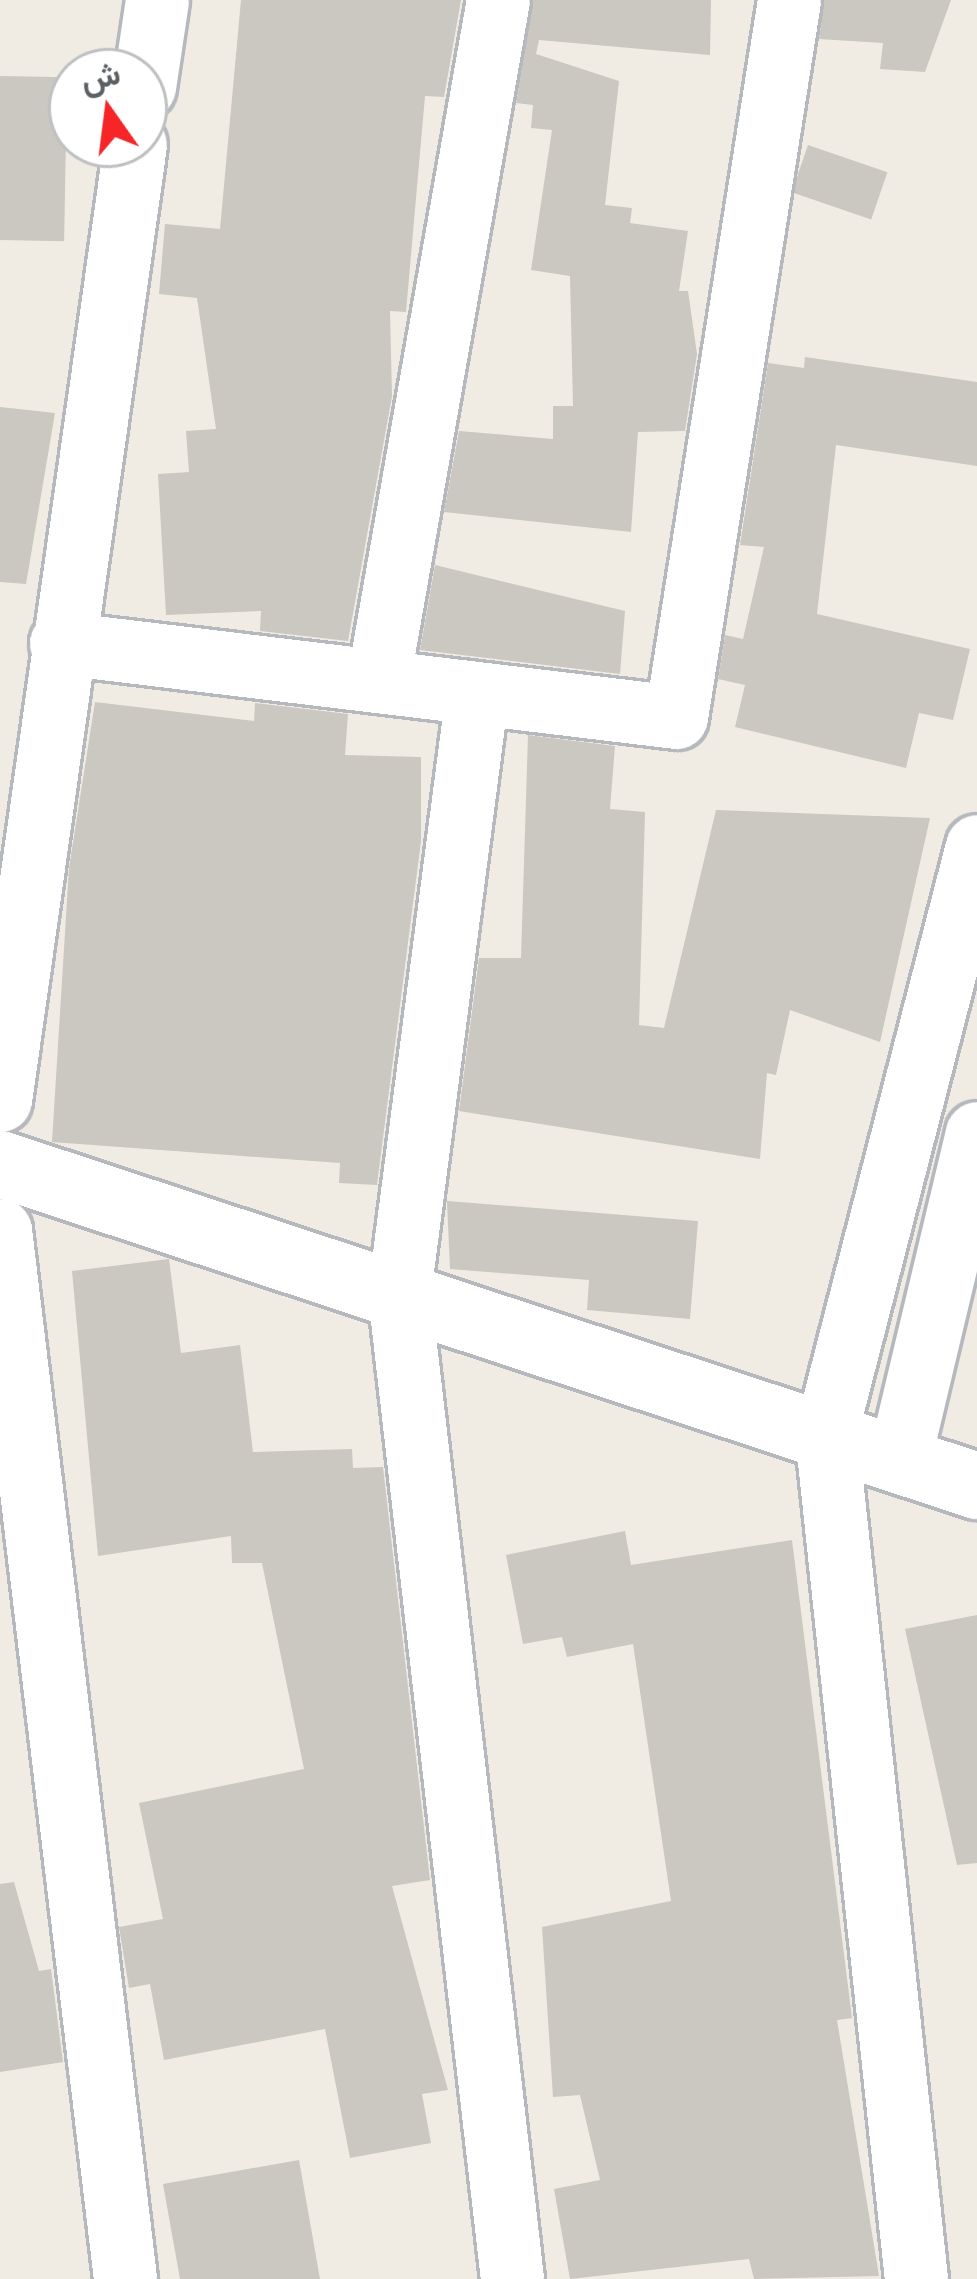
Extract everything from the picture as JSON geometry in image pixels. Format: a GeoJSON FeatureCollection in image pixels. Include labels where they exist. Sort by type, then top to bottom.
{"type":"FeatureCollection","features":[{"type":"Feature","properties":{"kind":"main road"},"geometry":{"type":"LineString","coordinates":[[0,1164],[826,1432],[977,1486]]}},
{"type":"Feature","properties":{"kind":"street"},"geometry":{"type":"LineString","coordinates":[[150,48],[157,0]]}},
{"type":"Feature","properties":{"kind":"street"},"geometry":{"type":"LineString","coordinates":[[378,681],[498,0]]}},
{"type":"Feature","properties":{"kind":"street"},"geometry":{"type":"LineString","coordinates":[[61,643],[676,717],[789,0]]}},
{"type":"Feature","properties":{"kind":"street"},"geometry":{"type":"LineString","coordinates":[[0,1100],[61,643],[132,168]]}},
{"type":"Feature","properties":{"kind":"street"},"geometry":{"type":"LineString","coordinates":[[477,693],[399,1293],[512,2279]]}},
{"type":"Feature","properties":{"kind":"street"},"geometry":{"type":"LineString","coordinates":[[916,2279],[826,1432],[949,1084],[977,846]]}},
{"type":"Feature","properties":{"kind":"street"},"geometry":{"type":"LineString","coordinates":[[899,1460],[977,1132]]}},
{"type":"Feature","properties":{"kind":"street"},"geometry":{"type":"LineString","coordinates":[[0,1230],[125,2279]]}},
{"type":"Feature","properties":{"kind":"building"},"geometry":{"type":"Polygon","coordinates":[[[241,0],[461,0],[444,97],[425,96],[406,312],[390,311],[392,396],[348,641],[260,631],[261,611],[166,615],[158,474],[189,472],[186,431],[216,429],[197,298],[159,294],[165,224],[220,229],[241,0]]]}},
{"type":"Feature","properties":{"kind":"building"},"geometry":{"type":"Polygon","coordinates":[[[533,0],[711,0],[710,55],[539,40],[536,54],[619,81],[605,205],[632,208],[630,223],[688,231],[679,291],[688,291],[697,354],[685,431],[638,432],[631,532],[444,512],[459,431],[553,439],[553,406],[573,406],[570,276],[531,270],[552,130],[531,128],[533,105],[516,103],[533,0]]]}},
{"type":"Feature","properties":{"kind":"building"},"geometry":{"type":"Polygon","coordinates":[[[824,0],[951,0],[925,72],[880,69],[883,43],[819,39],[824,0]]]}},
{"type":"Feature","properties":{"kind":"building"},"geometry":{"type":"Polygon","coordinates":[[[0,76],[48,77],[48,168],[65,168],[64,241],[0,240],[0,76]]]}},
{"type":"Feature","properties":{"kind":"building"},"geometry":{"type":"Polygon","coordinates":[[[808,145],[887,172],[871,220],[792,192],[808,145]]]}},
{"type":"Feature","properties":{"kind":"building"},"geometry":{"type":"Polygon","coordinates":[[[805,357],[977,382],[977,466],[836,445],[817,614],[970,649],[953,720],[919,713],[906,768],[735,727],[745,685],[718,679],[725,635],[743,639],[764,547],[740,545],[768,363],[804,368],[805,357]]]}},
{"type":"Feature","properties":{"kind":"building"},"geometry":{"type":"Polygon","coordinates":[[[0,407],[55,413],[26,584],[0,582],[0,407]]]}},
{"type":"Feature","properties":{"kind":"building"},"geometry":{"type":"Polygon","coordinates":[[[435,565],[625,611],[620,674],[420,650],[435,565]]]}},
{"type":"Feature","properties":{"kind":"building"},"geometry":{"type":"Polygon","coordinates":[[[95,702],[254,721],[255,703],[348,714],[345,755],[421,757],[421,841],[377,1185],[339,1183],[340,1163],[52,1142],[69,868],[95,702]]]}},
{"type":"Feature","properties":{"kind":"building"},"geometry":{"type":"Polygon","coordinates":[[[528,735],[615,746],[610,809],[645,812],[639,1025],[664,1028],[716,810],[930,818],[880,1042],[790,1010],[776,1075],[767,1073],[760,1159],[459,1111],[479,958],[521,958],[528,735]]]}},
{"type":"Feature","properties":{"kind":"building"},"geometry":{"type":"Polygon","coordinates":[[[447,1201],[698,1221],[690,1319],[587,1310],[589,1280],[450,1269],[447,1201]]]}},
{"type":"Feature","properties":{"kind":"building"},"geometry":{"type":"Polygon","coordinates":[[[169,1259],[181,1353],[240,1345],[253,1452],[352,1449],[353,1468],[383,1467],[430,1880],[392,1886],[448,2090],[422,2094],[431,2143],[350,2158],[325,2029],[164,2060],[150,1984],[129,1988],[119,1927],[163,1919],[139,1803],[304,1769],[262,1563],[232,1563],[231,1536],[98,1556],[72,1271],[169,1259]]]}},
{"type":"Feature","properties":{"kind":"building"},"geometry":{"type":"Polygon","coordinates":[[[625,1531],[631,1565],[792,1540],[852,2018],[837,2020],[879,2276],[754,2279],[749,2259],[570,2279],[554,2189],[600,2180],[580,2095],[553,2097],[542,1927],[671,1901],[633,1644],[567,1657],[562,1637],[523,1644],[506,1555],[625,1531]]]}},
{"type":"Feature","properties":{"kind":"building"},"geometry":{"type":"Polygon","coordinates":[[[977,1615],[977,1863],[957,1865],[905,1629],[977,1615]]]}},
{"type":"Feature","properties":{"kind":"building"},"geometry":{"type":"Polygon","coordinates":[[[14,1882],[39,1971],[51,1969],[63,2062],[0,2072],[0,1884],[14,1882]]]}},
{"type":"Feature","properties":{"kind":"building"},"geometry":{"type":"Polygon","coordinates":[[[299,2160],[320,2279],[180,2279],[163,2184],[299,2160]]]}}]}
